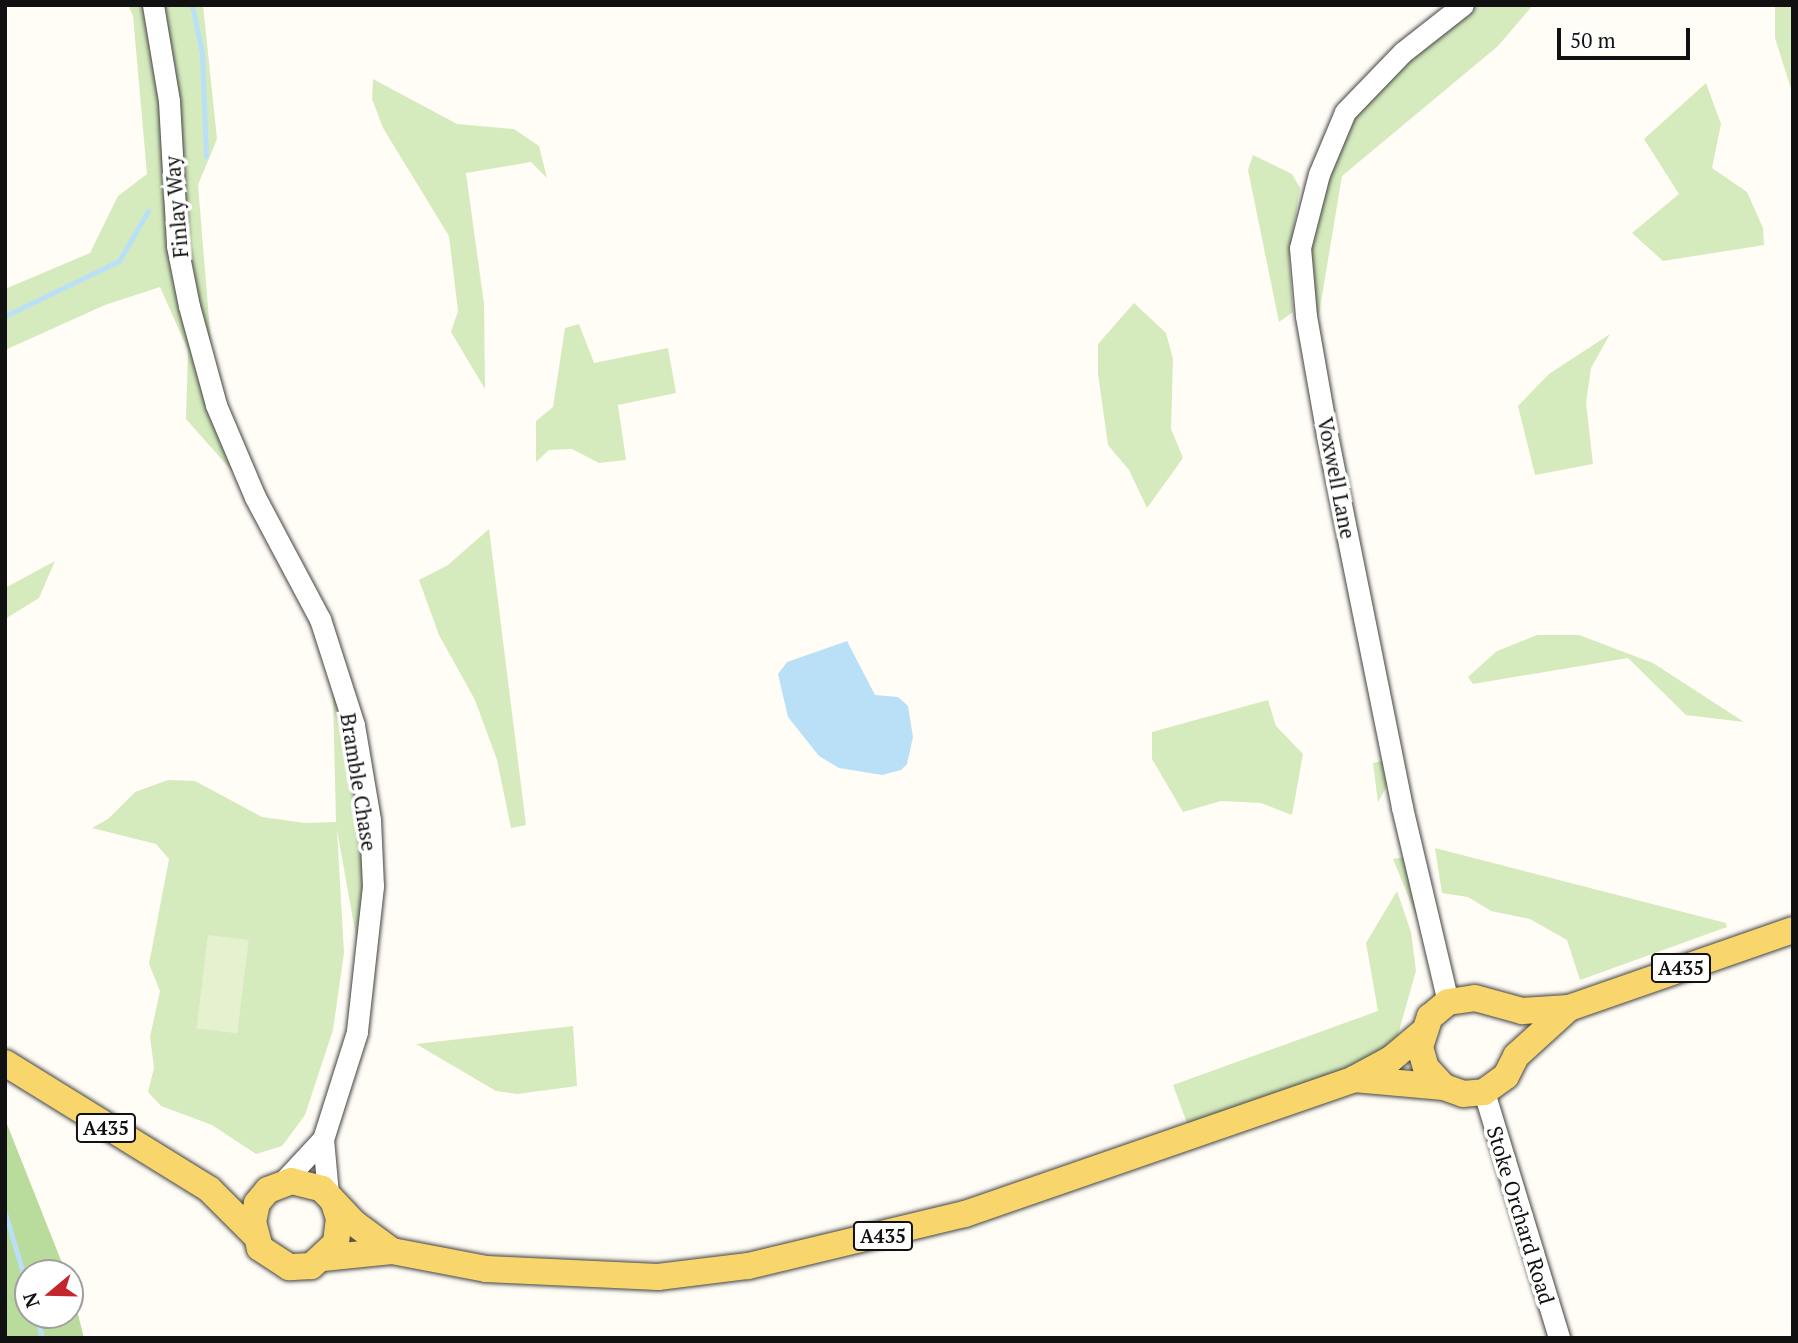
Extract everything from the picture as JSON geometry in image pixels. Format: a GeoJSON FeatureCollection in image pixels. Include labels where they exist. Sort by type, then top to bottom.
{"type":"FeatureCollection","features":[{"type":"Feature","properties":{"kind":"main road","name":"A435"},"geometry":{"type":"LineString","coordinates":[[1493,1004],[1521,1011],[1569,1007],[1793,930]]}},
{"type":"Feature","properties":{"kind":"main road"},"geometry":{"type":"LineString","coordinates":[[1475,998],[1493,1004],[1514,1029],[1516,1056],[1506,1076],[1484,1092],[1463,1094],[1444,1087],[1426,1068],[1422,1033],[1430,1017],[1448,1002],[1475,998]]}},
{"type":"Feature","properties":{"kind":"main road","name":"A435"},"geometry":{"type":"LineString","coordinates":[[1516,1056],[1569,1007]]}},
{"type":"Feature","properties":{"kind":"main road","name":"A435"},"geometry":{"type":"LineString","coordinates":[[323,1258],[392,1251],[486,1269],[658,1277],[748,1266],[965,1214],[1354,1079],[1391,1059],[1422,1033]]}},
{"type":"Feature","properties":{"kind":"main road","name":"A435"},"geometry":{"type":"LineString","coordinates":[[5,1063],[209,1189],[254,1234]]}},
{"type":"Feature","properties":{"kind":"main road","name":"A435"},"geometry":{"type":"LineString","coordinates":[[1354,1079],[1444,1087]]}},
{"type":"Feature","properties":{"kind":"main road"},"geometry":{"type":"LineString","coordinates":[[209,1189],[274,1187],[306,1182],[331,1198],[339,1233],[323,1258],[311,1266],[289,1267],[270,1259],[254,1234],[257,1203],[274,1187]]}},
{"type":"Feature","properties":{"kind":"main road","name":"A435"},"geometry":{"type":"LineString","coordinates":[[331,1198],[392,1251]]}},
{"type":"Feature","properties":{"kind":"street","name":"Finlay Way"},"geometry":{"type":"LineString","coordinates":[[153,5],[169,102],[177,246],[216,405]]}},
{"type":"Feature","properties":{"kind":"street","name":"Voxwell Lane"},"geometry":{"type":"LineString","coordinates":[[1448,1002],[1402,807],[1328,435],[1306,316],[1300,248],[1319,174],[1345,112],[1403,52],[1463,5]]}},
{"type":"Feature","properties":{"kind":"street","name":"Bramble Chase"},"geometry":{"type":"LineString","coordinates":[[216,405],[255,498],[320,619],[354,725],[370,820],[373,886],[357,1032],[323,1139],[331,1198]]}},
{"type":"Feature","properties":{"kind":"street","name":"Stoke Orchard Road"},"geometry":{"type":"LineString","coordinates":[[1484,1092],[1559,1338]]}},
{"type":"Feature","properties":{"kind":"street","name":"Bramble Chase"},"geometry":{"type":"LineString","coordinates":[[274,1187],[323,1139]]}},
{"type":"Feature","properties":{"kind":"green space"},"geometry":{"type":"Polygon","coordinates":[[[128,5],[203,5],[217,139],[198,185],[216,405],[255,497],[186,419],[188,350],[160,287],[105,305],[5,350],[5,289],[90,253],[118,196],[147,174],[133,16],[128,5]]]}},
{"type":"Feature","properties":{"kind":"green space"},"geometry":{"type":"Polygon","coordinates":[[[1463,5],[1533,5],[1498,46],[1342,176],[1319,314],[1306,316],[1300,248],[1345,112],[1463,5]]]}},
{"type":"Feature","properties":{"kind":"green space"},"geometry":{"type":"Polygon","coordinates":[[[1775,5],[1793,5],[1793,95],[1775,38],[1775,5]]]}},
{"type":"Feature","properties":{"kind":"green space"},"geometry":{"type":"Polygon","coordinates":[[[373,79],[457,124],[514,129],[539,146],[547,178],[531,162],[466,173],[484,304],[485,389],[451,332],[458,311],[449,236],[383,128],[372,99],[373,79]]]}},
{"type":"Feature","properties":{"kind":"green space"},"geometry":{"type":"Polygon","coordinates":[[[1706,83],[1721,124],[1712,168],[1747,192],[1763,228],[1764,245],[1663,261],[1632,233],[1679,194],[1644,139],[1706,83]]]}},
{"type":"Feature","properties":{"kind":"green space"},"geometry":{"type":"Polygon","coordinates":[[[1253,155],[1292,174],[1300,188],[1289,258],[1293,312],[1279,322],[1248,170],[1253,155]]]}},
{"type":"Feature","properties":{"kind":"green space"},"geometry":{"type":"Polygon","coordinates":[[[1134,303],[1166,333],[1173,359],[1171,429],[1183,458],[1147,508],[1129,470],[1108,445],[1098,374],[1098,344],[1134,303]]]}},
{"type":"Feature","properties":{"kind":"green space"},"geometry":{"type":"Polygon","coordinates":[[[579,324],[594,363],[668,348],[676,393],[618,405],[626,460],[599,463],[572,449],[549,450],[536,462],[536,421],[553,407],[565,328],[579,324]]]}},
{"type":"Feature","properties":{"kind":"green space"},"geometry":{"type":"Polygon","coordinates":[[[1610,334],[1591,368],[1586,403],[1593,464],[1535,475],[1518,406],[1549,374],[1610,334]]]}},
{"type":"Feature","properties":{"kind":"green space"},"geometry":{"type":"Polygon","coordinates":[[[489,529],[526,825],[511,828],[497,760],[475,700],[439,635],[419,580],[448,565],[489,529]]]}},
{"type":"Feature","properties":{"kind":"green space"},"geometry":{"type":"Polygon","coordinates":[[[55,561],[39,598],[5,619],[5,588],[55,561]]]}},
{"type":"Feature","properties":{"kind":"green space"},"geometry":{"type":"Polygon","coordinates":[[[1537,635],[1579,635],[1653,663],[1744,722],[1686,715],[1628,658],[1473,684],[1468,677],[1497,651],[1537,635]]]}},
{"type":"Feature","properties":{"kind":"green space"},"geometry":{"type":"Polygon","coordinates":[[[332,657],[370,820],[364,981],[337,830],[344,953],[333,1030],[305,1115],[282,1146],[256,1154],[212,1125],[161,1106],[148,1092],[154,1068],[150,1037],[160,991],[149,964],[169,859],[156,844],[92,828],[108,819],[135,792],[168,780],[195,781],[262,817],[305,823],[336,822],[332,657]]]}},
{"type":"Feature","properties":{"kind":"green space"},"geometry":{"type":"Polygon","coordinates":[[[1268,700],[1276,726],[1303,754],[1292,815],[1261,803],[1221,801],[1183,812],[1152,759],[1152,732],[1268,700]]]}},
{"type":"Feature","properties":{"kind":"green space"},"geometry":{"type":"Polygon","coordinates":[[[1386,760],[1389,782],[1378,802],[1373,763],[1386,760]]]}},
{"type":"Feature","properties":{"kind":"green space"},"geometry":{"type":"Polygon","coordinates":[[[1435,848],[1726,923],[1727,927],[1580,980],[1567,940],[1530,919],[1491,911],[1468,897],[1442,893],[1435,848]]]}},
{"type":"Feature","properties":{"kind":"green space"},"geometry":{"type":"Polygon","coordinates":[[[1405,857],[1418,920],[1393,859],[1405,857]]]}},
{"type":"Feature","properties":{"kind":"green space"},"geometry":{"type":"Polygon","coordinates":[[[1397,891],[1411,932],[1416,971],[1391,1059],[1191,1134],[1173,1085],[1378,1011],[1366,943],[1397,891]]]}},
{"type":"Feature","properties":{"kind":"green space"},"geometry":{"type":"Polygon","coordinates":[[[208,935],[249,940],[237,1033],[197,1028],[208,935]]]}},
{"type":"Feature","properties":{"kind":"green space"},"geometry":{"type":"Polygon","coordinates":[[[573,1026],[577,1086],[517,1094],[496,1091],[416,1044],[573,1026]]]}},
{"type":"Feature","properties":{"kind":"green space"},"geometry":{"type":"Polygon","coordinates":[[[5,1119],[60,1259],[14,1259],[14,1329],[82,1329],[84,1338],[5,1338],[5,1119]]]}},
{"type":"Feature","properties":{"kind":"water"},"geometry":{"type":"Polygon","coordinates":[[[847,641],[875,695],[898,697],[908,706],[913,737],[907,764],[901,770],[882,775],[839,768],[819,756],[788,717],[778,674],[787,662],[847,641]]]}},
{"type":"Feature","properties":{"kind":"waterway"},"geometry":{"type":"LineString","coordinates":[[192,5],[202,53],[206,156]]}},
{"type":"Feature","properties":{"kind":"waterway"},"geometry":{"type":"LineString","coordinates":[[5,316],[119,261],[148,211]]}},
{"type":"Feature","properties":{"kind":"waterway"},"geometry":{"type":"LineString","coordinates":[[5,1213],[19,1259]]}},
{"type":"Feature","properties":{"kind":"waterway"},"geometry":{"type":"LineString","coordinates":[[40,1329],[42,1338]]}}]}
